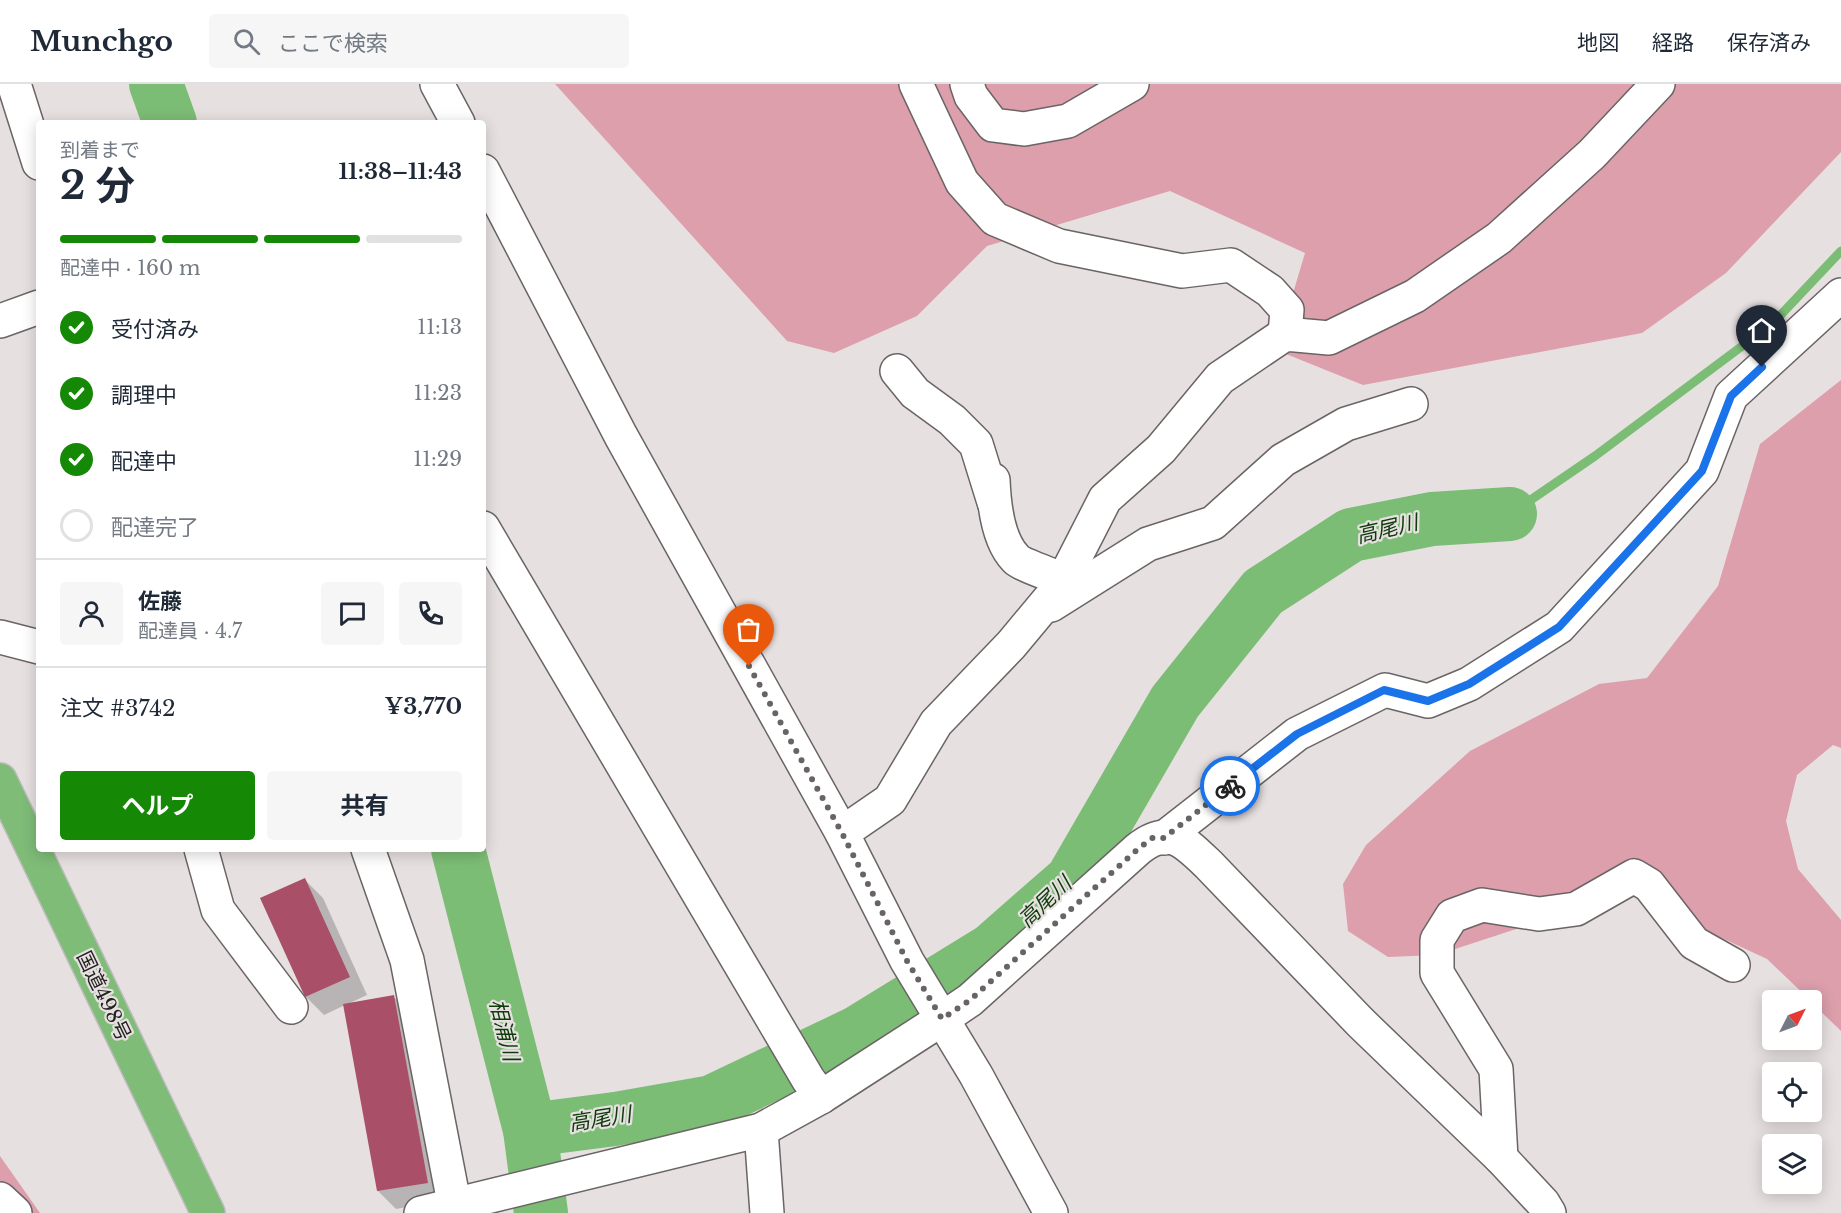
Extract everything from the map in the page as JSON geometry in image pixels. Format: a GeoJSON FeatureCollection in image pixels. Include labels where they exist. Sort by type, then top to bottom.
{"type":"FeatureCollection","features":[{"type":"Feature","properties":{"kind":"highway","name":"国道498号"},"geometry":{"type":"LineString","coordinates":[[0,780],[208,1213]]}},
{"type":"Feature","properties":{"kind":"street"},"geometry":{"type":"LineString","coordinates":[[14,84],[36,154]]}},
{"type":"Feature","properties":{"kind":"street"},"geometry":{"type":"LineString","coordinates":[[437,84],[456,120]]}},
{"type":"Feature","properties":{"kind":"street"},"geometry":{"type":"LineString","coordinates":[[916,84],[962,182],[995,219],[1059,246],[1182,272],[1231,265],[1270,291],[1287,310],[1285,334]]}},
{"type":"Feature","properties":{"kind":"street"},"geometry":{"type":"LineString","coordinates":[[967,84],[971,96],[993,125],[1024,129],[1068,121],[1132,84]]}},
{"type":"Feature","properties":{"kind":"street"},"geometry":{"type":"LineString","coordinates":[[842,833],[890,800],[936,723],[1011,645],[1063,580],[1105,499],[1161,448],[1220,378],[1285,334],[1329,338],[1415,296],[1499,238],[1592,154],[1658,84]]}},
{"type":"Feature","properties":{"kind":"street"},"geometry":{"type":"LineString","coordinates":[[486,177],[621,436],[842,833],[907,961],[976,1075],[1051,1213]]}},
{"type":"Feature","properties":{"kind":"street"},"geometry":{"type":"LineString","coordinates":[[1164,838],[1297,734],[1384,690],[1428,701],[1469,684],[1559,627],[1702,471],[1731,396],[1841,295]]}},
{"type":"Feature","properties":{"kind":"street"},"geometry":{"type":"LineString","coordinates":[[0,320],[36,308]]}},
{"type":"Feature","properties":{"kind":"street"},"geometry":{"type":"LineString","coordinates":[[897,371],[915,393],[952,420],[976,444],[1002,537],[1017,560],[1063,580]]}},
{"type":"Feature","properties":{"kind":"street"},"geometry":{"type":"LineString","coordinates":[[1036,614],[1148,544],[1212,524],[1283,460],[1346,424],[1411,404]]}},
{"type":"Feature","properties":{"kind":"street"},"geometry":{"type":"LineString","coordinates":[[992,449],[994,502]]}},
{"type":"Feature","properties":{"kind":"street"},"geometry":{"type":"LineString","coordinates":[[486,533],[814,1088]]}},
{"type":"Feature","properties":{"kind":"street"},"geometry":{"type":"LineString","coordinates":[[0,637],[36,646]]}},
{"type":"Feature","properties":{"kind":"street"},"geometry":{"type":"LineString","coordinates":[[421,1213],[463,1206],[761,1130],[814,1088],[935,1008],[970,1000],[1138,849],[1152,838],[1171,837],[1187,844],[1202,858],[1360,1022],[1502,1158],[1543,1203],[1549,1213]]}},
{"type":"Feature","properties":{"kind":"street"},"geometry":{"type":"LineString","coordinates":[[202,852],[218,910],[291,1007]]}},
{"type":"Feature","properties":{"kind":"street"},"geometry":{"type":"LineString","coordinates":[[369,852],[407,960],[463,1206]]}},
{"type":"Feature","properties":{"kind":"street"},"geometry":{"type":"LineString","coordinates":[[1502,1158],[1496,1069],[1437,973],[1437,940],[1452,916],[1482,905],[1539,914],[1576,909],[1634,876],[1649,885],[1694,943],[1733,965]]}},
{"type":"Feature","properties":{"kind":"street"},"geometry":{"type":"LineString","coordinates":[[761,1130],[766,1213]]}},
{"type":"Feature","properties":{"kind":"street"},"geometry":{"type":"LineString","coordinates":[[0,1199],[15,1213]]}},
{"type":"Feature","properties":{"kind":"shaded area"},"geometry":{"type":"Polygon","coordinates":[[[555,84],[1841,84],[1841,152],[1726,273],[1642,333],[1363,385],[1276,350],[1305,253],[1170,191],[987,246],[917,316],[834,353],[787,341],[555,84]]]}},
{"type":"Feature","properties":{"kind":"shaded area"},"geometry":{"type":"Polygon","coordinates":[[[1841,380],[1841,748],[1833,745],[1797,775],[1786,821],[1798,869],[1841,920],[1841,1031],[1822,1013],[1822,990],[1800,990],[1767,959],[1625,893],[1437,955],[1388,957],[1348,931],[1343,884],[1366,845],[1470,751],[1599,684],[1647,678],[1718,586],[1760,444],[1841,380]]]}},
{"type":"Feature","properties":{"kind":"shaded area"},"geometry":{"type":"Polygon","coordinates":[[[0,1156],[40,1213],[0,1213],[0,1156]]]}},
{"type":"Feature","properties":{"kind":"building"},"geometry":{"type":"Polygon","coordinates":[[[305,878],[350,977],[305,997],[260,898],[305,878]]]}},
{"type":"Feature","properties":{"kind":"building"},"geometry":{"type":"Polygon","coordinates":[[[394,995],[428,1183],[377,1191],[343,1004],[394,995]]]}},
{"type":"Feature","properties":{"kind":"waterway","name":"相浦川"},"geometry":{"type":"LineString","coordinates":[[156,84],[169,120]]}},
{"type":"Feature","properties":{"kind":"waterway"},"geometry":{"type":"LineString","coordinates":[[1510,514],[1595,456],[1773,323],[1841,251]]}},
{"type":"Feature","properties":{"kind":"waterway","name":"高尾川"},"geometry":{"type":"LineString","coordinates":[[530,1130],[615,1119],[712,1102],[857,1033],[992,950],[1072,880],[1175,702],[1263,592],[1351,535],[1432,519],[1510,514]]}},
{"type":"Feature","properties":{"kind":"waterway","name":"相浦川"},"geometry":{"type":"LineString","coordinates":[[459,852],[530,1130],[541,1213]]}},
{"type":"Feature","properties":{"kind":"way so far"},"geometry":{"type":"LineString","coordinates":[[749,666],[842,833],[907,961],[942,1019],[970,1000],[1138,849],[1152,838],[1164,838],[1230,786]]}},
{"type":"Feature","properties":{"kind":"route"},"geometry":{"type":"LineString","coordinates":[[1230,786],[1297,734],[1384,690],[1428,701],[1469,684],[1559,627],[1702,471],[1731,396],[1762,367]]}}]}
